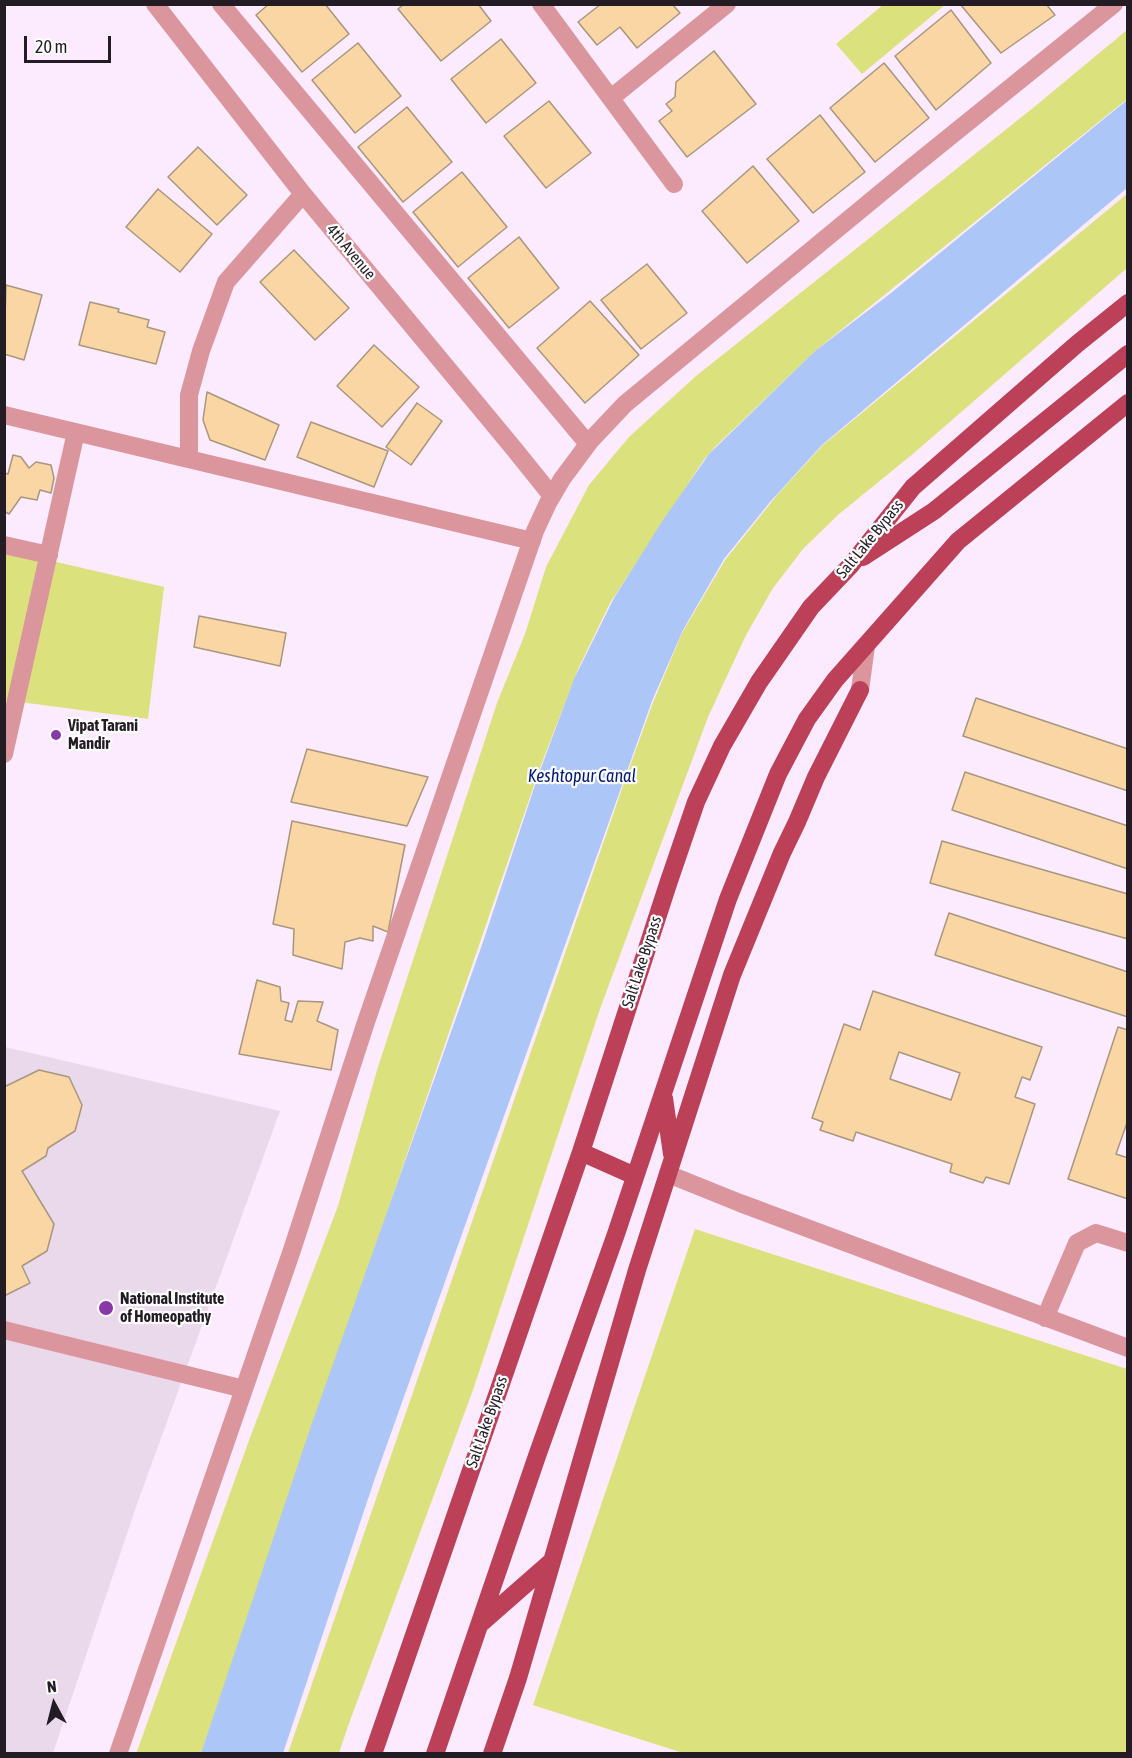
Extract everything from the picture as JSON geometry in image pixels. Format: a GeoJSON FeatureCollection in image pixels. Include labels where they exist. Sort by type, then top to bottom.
{"type":"FeatureCollection","features":[{"type":"Feature","properties":{"kind":"main road","name":"Salt Lake Bypass"},"geometry":{"type":"LineString","coordinates":[[373,1754],[580,1152],[696,802],[740,714],[759,682],[812,607],[851,565],[913,487],[1077,344],[1128,303]]}},
{"type":"Feature","properties":{"kind":"main road"},"geometry":{"type":"LineString","coordinates":[[851,565],[934,511],[1128,354]]}},
{"type":"Feature","properties":{"kind":"main road"},"geometry":{"type":"LineString","coordinates":[[435,1754],[635,1176],[728,899],[778,774],[807,718],[835,681],[958,541],[1128,403]]}},
{"type":"Feature","properties":{"kind":"main road"},"geometry":{"type":"LineString","coordinates":[[492,1754],[518,1678],[637,1270],[736,965],[816,777],[860,690]]}},
{"type":"Feature","properties":{"kind":"main road"},"geometry":{"type":"LineString","coordinates":[[663,1094],[670,1167]]}},
{"type":"Feature","properties":{"kind":"main road"},"geometry":{"type":"LineString","coordinates":[[580,1152],[635,1176]]}},
{"type":"Feature","properties":{"kind":"main road"},"geometry":{"type":"LineString","coordinates":[[478,1626],[552,1561]]}},
{"type":"Feature","properties":{"kind":"street","name":"4th Avenue"},"geometry":{"type":"LineString","coordinates":[[155,4],[303,194],[552,496]]}},
{"type":"Feature","properties":{"kind":"street"},"geometry":{"type":"LineString","coordinates":[[221,4],[588,444]]}},
{"type":"Feature","properties":{"kind":"street"},"geometry":{"type":"LineString","coordinates":[[541,4],[674,183]]}},
{"type":"Feature","properties":{"kind":"street"},"geometry":{"type":"LineString","coordinates":[[610,98],[727,4]]}},
{"type":"Feature","properties":{"kind":"street"},"geometry":{"type":"LineString","coordinates":[[118,1754],[535,531],[552,496],[588,444],[625,404],[1114,4]]}},
{"type":"Feature","properties":{"kind":"street"},"geometry":{"type":"LineString","coordinates":[[189,459],[189,395],[201,351],[226,282],[303,194]]}},
{"type":"Feature","properties":{"kind":"street"},"geometry":{"type":"LineString","coordinates":[[4,415],[532,541]]}},
{"type":"Feature","properties":{"kind":"street"},"geometry":{"type":"LineString","coordinates":[[4,754],[76,432]]}},
{"type":"Feature","properties":{"kind":"street"},"geometry":{"type":"LineString","coordinates":[[4,544],[49,555]]}},
{"type":"Feature","properties":{"kind":"street"},"geometry":{"type":"LineString","coordinates":[[860,690],[866,646]]}},
{"type":"Feature","properties":{"kind":"street"},"geometry":{"type":"LineString","coordinates":[[670,1167],[751,1208],[1128,1348]]}},
{"type":"Feature","properties":{"kind":"street"},"geometry":{"type":"LineString","coordinates":[[1045,1318],[1077,1243],[1096,1233],[1128,1243]]}},
{"type":"Feature","properties":{"kind":"street"},"geometry":{"type":"LineString","coordinates":[[4,1330],[244,1389]]}},
{"type":"Feature","properties":{"kind":"shaded area","name":"National Institute of Homeopathy"},"geometry":{"type":"Polygon","coordinates":[[[5,1047],[280,1111],[137,1504],[53,1753],[5,1754],[5,1047]]]}},
{"type":"Feature","properties":{"kind":"green space"},"geometry":{"type":"Polygon","coordinates":[[[884,4],[945,5],[862,74],[836,44],[884,4]]]}},
{"type":"Feature","properties":{"kind":"green space"},"geometry":{"type":"Polygon","coordinates":[[[1127,30],[1127,99],[815,351],[715,447],[703,461],[610,603],[579,667],[541,765],[201,1753],[136,1754],[251,1435],[338,1206],[378,1067],[497,703],[525,634],[546,567],[589,485],[629,437],[696,376],[1033,108],[1127,30]]]}},
{"type":"Feature","properties":{"kind":"green space"},"geometry":{"type":"Polygon","coordinates":[[[1127,194],[1127,268],[914,453],[839,514],[803,549],[773,588],[746,635],[708,717],[600,1009],[473,1390],[339,1753],[288,1753],[626,777],[652,705],[682,633],[725,560],[778,494],[823,445],[1127,194]]]}},
{"type":"Feature","properties":{"kind":"green space"},"geometry":{"type":"Polygon","coordinates":[[[5,550],[164,587],[148,719],[5,700],[5,550]]]}},
{"type":"Feature","properties":{"kind":"green space"},"geometry":{"type":"Polygon","coordinates":[[[695,1229],[1127,1369],[1127,1753],[683,1753],[533,1705],[695,1229]]]}},
{"type":"Feature","properties":{"kind":"water","name":"Keshtopur Canal"},"geometry":{"type":"Polygon","coordinates":[[[1127,100],[1127,188],[822,445],[770,502],[724,559],[683,630],[652,701],[375,1478],[283,1753],[201,1753],[312,1423],[483,942],[538,776],[574,679],[614,598],[663,520],[709,454],[815,351],[891,293],[1127,100]]]}},
{"type":"Feature","properties":{"kind":"building"},"geometry":{"type":"Polygon","coordinates":[[[269,4],[325,4],[349,34],[302,72],[256,15],[269,4]]]}},
{"type":"Feature","properties":{"kind":"building"},"geometry":{"type":"Polygon","coordinates":[[[404,4],[478,4],[491,21],[441,61],[398,9],[404,4]]]}},
{"type":"Feature","properties":{"kind":"building"},"geometry":{"type":"Polygon","coordinates":[[[601,4],[672,4],[680,13],[637,48],[620,27],[597,45],[578,22],[601,4]]]}},
{"type":"Feature","properties":{"kind":"building"},"geometry":{"type":"Polygon","coordinates":[[[960,4],[1046,4],[1055,15],[1001,53],[960,4]]]}},
{"type":"Feature","properties":{"kind":"building"},"geometry":{"type":"Polygon","coordinates":[[[951,10],[991,63],[936,110],[895,56],[951,10]]]}},
{"type":"Feature","properties":{"kind":"building"},"geometry":{"type":"Polygon","coordinates":[[[501,39],[536,83],[486,123],[451,79],[501,39]]]}},
{"type":"Feature","properties":{"kind":"building"},"geometry":{"type":"Polygon","coordinates":[[[358,43],[401,96],[355,133],[312,80],[358,43]]]}},
{"type":"Feature","properties":{"kind":"building"},"geometry":{"type":"Polygon","coordinates":[[[714,51],[756,104],[687,157],[659,121],[672,111],[666,104],[675,97],[676,82],[714,51]]]}},
{"type":"Feature","properties":{"kind":"building"},"geometry":{"type":"Polygon","coordinates":[[[884,63],[929,118],[875,162],[830,108],[884,63]]]}},
{"type":"Feature","properties":{"kind":"building"},"geometry":{"type":"Polygon","coordinates":[[[549,101],[591,153],[546,188],[504,136],[549,101]]]}},
{"type":"Feature","properties":{"kind":"building"},"geometry":{"type":"Polygon","coordinates":[[[407,107],[452,162],[403,202],[358,147],[407,107]]]}},
{"type":"Feature","properties":{"kind":"building"},"geometry":{"type":"Polygon","coordinates":[[[820,115],[865,172],[813,213],[767,159],[820,115]]]}},
{"type":"Feature","properties":{"kind":"building"},"geometry":{"type":"Polygon","coordinates":[[[198,147],[247,195],[217,225],[168,177],[198,147]]]}},
{"type":"Feature","properties":{"kind":"building"},"geometry":{"type":"Polygon","coordinates":[[[753,166],[799,221],[747,263],[702,211],[753,166]]]}},
{"type":"Feature","properties":{"kind":"building"},"geometry":{"type":"Polygon","coordinates":[[[462,172],[507,227],[458,267],[413,212],[462,172]]]}},
{"type":"Feature","properties":{"kind":"building"},"geometry":{"type":"Polygon","coordinates":[[[158,189],[212,234],[180,272],[126,227],[158,189]]]}},
{"type":"Feature","properties":{"kind":"building"},"geometry":{"type":"Polygon","coordinates":[[[519,237],[559,288],[509,328],[468,278],[519,237]]]}},
{"type":"Feature","properties":{"kind":"building"},"geometry":{"type":"Polygon","coordinates":[[[294,250],[349,308],[315,340],[260,282],[294,250]]]}},
{"type":"Feature","properties":{"kind":"building"},"geometry":{"type":"Polygon","coordinates":[[[647,264],[687,313],[641,349],[601,300],[647,264]]]}},
{"type":"Feature","properties":{"kind":"building"},"geometry":{"type":"Polygon","coordinates":[[[6,285],[42,295],[24,360],[4,354],[6,285]]]}},
{"type":"Feature","properties":{"kind":"building"},"geometry":{"type":"Polygon","coordinates":[[[590,301],[639,355],[585,403],[537,348],[590,301]]]}},
{"type":"Feature","properties":{"kind":"building"},"geometry":{"type":"Polygon","coordinates":[[[90,302],[149,320],[147,327],[165,332],[156,364],[79,345],[90,302]]]}},
{"type":"Feature","properties":{"kind":"building"},"geometry":{"type":"Polygon","coordinates":[[[374,345],[419,387],[382,427],[337,386],[374,345]]]}},
{"type":"Feature","properties":{"kind":"building"},"geometry":{"type":"Polygon","coordinates":[[[207,392],[279,425],[265,460],[210,440],[203,420],[207,392]]]}},
{"type":"Feature","properties":{"kind":"building"},"geometry":{"type":"Polygon","coordinates":[[[417,403],[442,421],[411,465],[386,447],[417,403]]]}},
{"type":"Feature","properties":{"kind":"building"},"geometry":{"type":"Polygon","coordinates":[[[311,422],[388,451],[374,487],[297,457],[311,422]]]}},
{"type":"Feature","properties":{"kind":"building"},"geometry":{"type":"Polygon","coordinates":[[[13,455],[21,457],[29,468],[36,462],[51,465],[54,478],[51,493],[40,490],[37,500],[21,497],[9,514],[4,511],[4,473],[8,474],[13,455]]]}},
{"type":"Feature","properties":{"kind":"building"},"geometry":{"type":"Polygon","coordinates":[[[199,616],[286,633],[280,666],[194,647],[199,616]]]}},
{"type":"Feature","properties":{"kind":"building"},"geometry":{"type":"Polygon","coordinates":[[[976,698],[1128,749],[1128,791],[963,736],[976,698]]]}},
{"type":"Feature","properties":{"kind":"building"},"geometry":{"type":"Polygon","coordinates":[[[307,749],[428,777],[407,826],[291,802],[307,749]]]}},
{"type":"Feature","properties":{"kind":"building"},"geometry":{"type":"Polygon","coordinates":[[[965,772],[1128,826],[1128,869],[952,810],[965,772]]]}},
{"type":"Feature","properties":{"kind":"building"},"geometry":{"type":"Polygon","coordinates":[[[292,821],[405,845],[388,932],[373,926],[373,941],[360,938],[345,942],[342,969],[293,955],[294,929],[273,924],[292,821]]]}},
{"type":"Feature","properties":{"kind":"building"},"geometry":{"type":"Polygon","coordinates":[[[942,841],[1128,894],[1128,939],[930,883],[942,841]]]}},
{"type":"Feature","properties":{"kind":"building"},"geometry":{"type":"Polygon","coordinates":[[[949,913],[1128,972],[1128,1017],[935,955],[949,913]]]}},
{"type":"Feature","properties":{"kind":"building"},"geometry":{"type":"Polygon","coordinates":[[[257,980],[280,987],[281,1001],[289,1003],[285,1020],[292,1022],[298,1001],[323,1002],[317,1021],[338,1030],[331,1070],[239,1054],[257,980]]]}},
{"type":"Feature","properties":{"kind":"building"},"geometry":{"type":"Polygon","coordinates":[[[873,991],[1042,1047],[1030,1080],[1022,1077],[1015,1097],[1035,1104],[1009,1184],[986,1177],[983,1183],[950,1172],[952,1164],[856,1132],[853,1141],[820,1130],[823,1122],[812,1118],[844,1024],[860,1030],[873,991]],[[899,1052],[890,1079],[951,1100],[960,1073],[899,1052]]]}},
{"type":"Feature","properties":{"kind":"building"},"geometry":{"type":"Polygon","coordinates":[[[1118,1027],[1128,1030],[1128,1120],[1116,1154],[1128,1158],[1128,1199],[1068,1179],[1118,1027]]]}},
{"type":"Feature","properties":{"kind":"building"},"geometry":{"type":"Polygon","coordinates":[[[39,1070],[69,1077],[82,1105],[75,1131],[48,1148],[46,1156],[22,1171],[54,1224],[47,1251],[22,1266],[30,1283],[4,1296],[4,1087],[39,1070]]]}},
{"type":"Feature","properties":{"kind":"place","name":"Vipat Tarani Mandir"},"geometry":{"type":"Point","coordinates":[56,735]}},
{"type":"Feature","properties":{"kind":"place","name":"National Institute of Homeopathy"},"geometry":{"type":"Point","coordinates":[106,1308]}}]}
